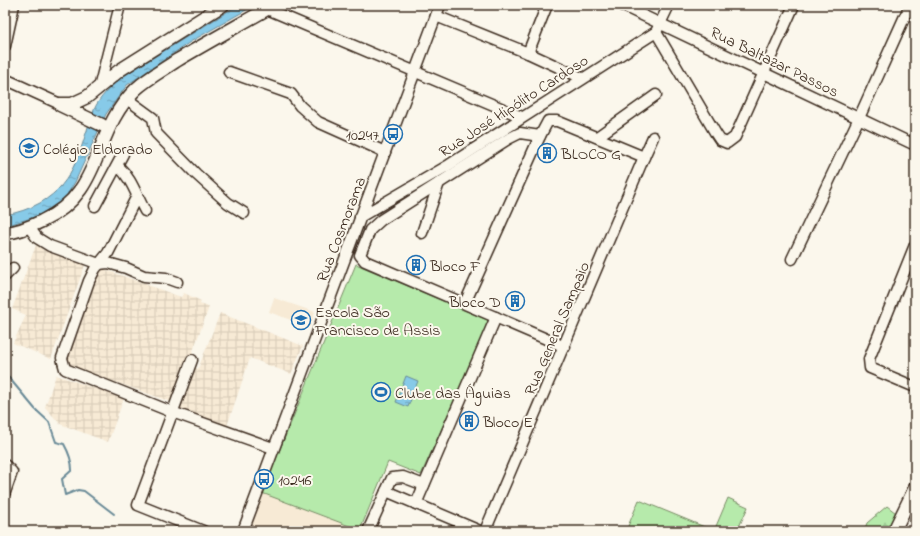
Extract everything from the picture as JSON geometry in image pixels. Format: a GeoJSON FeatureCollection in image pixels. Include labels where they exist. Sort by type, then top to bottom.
{"type":"FeatureCollection","features":[{"type":"Feature","properties":{"kind":"main road"},"geometry":{"type":"LineString","coordinates":[[60,104],[77,102],[99,88],[120,70],[223,5]]}},
{"type":"Feature","properties":{"kind":"main road"},"geometry":{"type":"LineString","coordinates":[[5,234],[29,227],[51,217],[64,208],[83,189],[90,175],[101,125],[117,112],[127,99],[146,81],[201,46],[270,7]]}},
{"type":"Feature","properties":{"kind":"main road"},"geometry":{"type":"LineString","coordinates":[[60,104],[101,125]]}},
{"type":"Feature","properties":{"kind":"main road"},"geometry":{"type":"LineString","coordinates":[[894,531],[915,488]]}},
{"type":"Feature","properties":{"kind":"street"},"geometry":{"type":"LineString","coordinates":[[5,46],[14,5]]}},
{"type":"Feature","properties":{"kind":"street"},"geometry":{"type":"LineString","coordinates":[[99,88],[120,5]]}},
{"type":"Feature","properties":{"kind":"street","name":"Rua Cosmorama"},"geometry":{"type":"LineString","coordinates":[[243,531],[440,5]]}},
{"type":"Feature","properties":{"kind":"street"},"geometry":{"type":"LineString","coordinates":[[528,52],[547,5]]}},
{"type":"Feature","properties":{"kind":"street","name":"Rua Baltazar Passos"},"geometry":{"type":"LineString","coordinates":[[621,5],[658,27],[764,72],[915,145]]}},
{"type":"Feature","properties":{"kind":"street"},"geometry":{"type":"LineString","coordinates":[[669,5],[658,27],[716,134],[727,143],[735,137],[794,5]]}},
{"type":"Feature","properties":{"kind":"street"},"geometry":{"type":"LineString","coordinates":[[270,7],[522,117]]}},
{"type":"Feature","properties":{"kind":"street"},"geometry":{"type":"LineString","coordinates":[[792,259],[860,118],[909,8]]}},
{"type":"Feature","properties":{"kind":"street"},"geometry":{"type":"LineString","coordinates":[[436,16],[528,52],[582,78]]}},
{"type":"Feature","properties":{"kind":"street","name":"Rua José Hipólito Cardoso"},"geometry":{"type":"LineString","coordinates":[[360,217],[449,165],[658,27]]}},
{"type":"Feature","properties":{"kind":"street"},"geometry":{"type":"LineString","coordinates":[[107,58],[120,70]]}},
{"type":"Feature","properties":{"kind":"street"},"geometry":{"type":"LineString","coordinates":[[229,72],[291,94],[300,106],[318,122],[385,152]]}},
{"type":"Feature","properties":{"kind":"street"},"geometry":{"type":"LineString","coordinates":[[5,79],[60,104]]}},
{"type":"Feature","properties":{"kind":"street"},"geometry":{"type":"LineString","coordinates":[[597,137],[656,95]]}},
{"type":"Feature","properties":{"kind":"street"},"geometry":{"type":"LineString","coordinates":[[127,99],[153,118],[156,133],[196,174],[228,203],[244,213]]}},
{"type":"Feature","properties":{"kind":"street"},"geometry":{"type":"LineString","coordinates":[[465,303],[546,124],[552,120],[644,156]]}},
{"type":"Feature","properties":{"kind":"street"},"geometry":{"type":"LineString","coordinates":[[540,136],[526,133],[517,134],[438,183],[376,223],[370,230],[360,252],[361,258],[365,261],[564,347]]}},
{"type":"Feature","properties":{"kind":"street","name":"Rua General Sampaio"},"geometry":{"type":"LineString","coordinates":[[485,531],[653,137]]}},
{"type":"Feature","properties":{"kind":"street"},"geometry":{"type":"LineString","coordinates":[[95,206],[118,166],[123,154]]}},
{"type":"Feature","properties":{"kind":"street"},"geometry":{"type":"LineString","coordinates":[[118,166],[132,183],[145,211]]}},
{"type":"Feature","properties":{"kind":"street"},"geometry":{"type":"LineString","coordinates":[[422,233],[438,183]]}},
{"type":"Feature","properties":{"kind":"street"},"geometry":{"type":"LineString","coordinates":[[137,196],[108,253],[99,264],[89,281],[62,358],[66,369],[172,412],[273,448]]}},
{"type":"Feature","properties":{"kind":"street"},"geometry":{"type":"LineString","coordinates":[[29,227],[37,238],[44,243],[99,264],[108,263],[126,268],[144,276],[166,278],[177,282]]}},
{"type":"Feature","properties":{"kind":"street"},"geometry":{"type":"LineString","coordinates":[[915,244],[869,359],[870,368],[915,387]]}},
{"type":"Feature","properties":{"kind":"street"},"geometry":{"type":"LineString","coordinates":[[5,276],[13,268]]}},
{"type":"Feature","properties":{"kind":"street"},"geometry":{"type":"LineString","coordinates":[[416,504],[496,317]]}},
{"type":"Feature","properties":{"kind":"street"},"geometry":{"type":"LineString","coordinates":[[192,360],[138,505],[203,531]]}},
{"type":"Feature","properties":{"kind":"street"},"geometry":{"type":"LineString","coordinates":[[5,465],[12,472],[5,492]]}},
{"type":"Feature","properties":{"kind":"street"},"geometry":{"type":"LineString","coordinates":[[368,531],[392,478],[398,476],[424,485]]}},
{"type":"Feature","properties":{"kind":"street"},"geometry":{"type":"LineString","coordinates":[[386,491],[480,531]]}},
{"type":"Feature","properties":{"kind":"shaded area"},"geometry":{"type":"Polygon","coordinates":[[[36,245],[44,250],[55,250],[86,262],[51,359],[13,343],[26,315],[12,309],[36,245]]]}},
{"type":"Feature","properties":{"kind":"shaded area"},"geometry":{"type":"Polygon","coordinates":[[[98,267],[181,297],[184,293],[201,301],[200,304],[209,307],[174,403],[68,365],[65,352],[98,267]]]}},
{"type":"Feature","properties":{"kind":"shaded area","name":"Escola São Francisco de Assis"},"geometry":{"type":"Polygon","coordinates":[[[274,298],[315,312],[310,327],[269,312],[274,298]]]}},
{"type":"Feature","properties":{"kind":"shaded area"},"geometry":{"type":"Polygon","coordinates":[[[220,313],[303,346],[291,374],[250,358],[227,426],[177,408],[192,367],[198,369],[220,313]]]}},
{"type":"Feature","properties":{"kind":"shaded area"},"geometry":{"type":"Polygon","coordinates":[[[56,375],[124,398],[108,442],[60,424],[45,407],[56,375]]]}},
{"type":"Feature","properties":{"kind":"shaded area"},"geometry":{"type":"Polygon","coordinates":[[[262,493],[360,530],[248,531],[262,493]]]}},
{"type":"Feature","properties":{"kind":"green space","name":"Clube das Águias"},"geometry":{"type":"Polygon","coordinates":[[[356,264],[490,321],[421,475],[388,462],[360,530],[262,493],[356,264]]]}},
{"type":"Feature","properties":{"kind":"green space"},"geometry":{"type":"Polygon","coordinates":[[[728,498],[748,507],[737,531],[714,531],[728,498]]]}},
{"type":"Feature","properties":{"kind":"green space"},"geometry":{"type":"Polygon","coordinates":[[[639,500],[707,528],[706,531],[626,531],[639,500]]]}},
{"type":"Feature","properties":{"kind":"green space"},"geometry":{"type":"Polygon","coordinates":[[[887,506],[896,513],[887,531],[864,531],[867,523],[887,506]]]}},
{"type":"Feature","properties":{"kind":"water"},"geometry":{"type":"Polygon","coordinates":[[[238,5],[255,5],[190,42],[127,85],[106,114],[75,182],[65,198],[38,216],[5,226],[5,215],[40,203],[62,185],[76,162],[96,105],[102,96],[114,84],[122,77],[238,5]]]}},
{"type":"Feature","properties":{"kind":"water"},"geometry":{"type":"Polygon","coordinates":[[[406,376],[418,381],[408,407],[396,402],[406,376]]]}},
{"type":"Feature","properties":{"kind":"waterway"},"geometry":{"type":"LineString","coordinates":[[5,373],[35,409],[49,422],[56,442],[64,444],[67,450],[71,460],[72,470],[62,479],[65,495],[78,490],[84,491],[114,514]]}},
{"type":"Feature","properties":{"kind":"place","name":"10247"},"geometry":{"type":"Point","coordinates":[393,134]}},
{"type":"Feature","properties":{"kind":"place","name":"Colégio Eldorado"},"geometry":{"type":"Point","coordinates":[29,148]}},
{"type":"Feature","properties":{"kind":"place","name":"BLOCO G"},"geometry":{"type":"Point","coordinates":[547,153]}},
{"type":"Feature","properties":{"kind":"place","name":"Bloco F"},"geometry":{"type":"Point","coordinates":[416,265]}},
{"type":"Feature","properties":{"kind":"place","name":"Bloco D"},"geometry":{"type":"Point","coordinates":[515,301]}},
{"type":"Feature","properties":{"kind":"place","name":"Escola São Francisco de Assis"},"geometry":{"type":"Point","coordinates":[301,320]}},
{"type":"Feature","properties":{"kind":"place","name":"Clube das Águias"},"geometry":{"type":"Point","coordinates":[381,392]}},
{"type":"Feature","properties":{"kind":"place","name":"Bloco E"},"geometry":{"type":"Point","coordinates":[469,421]}},
{"type":"Feature","properties":{"kind":"place","name":"10246"},"geometry":{"type":"Point","coordinates":[264,479]}}]}
